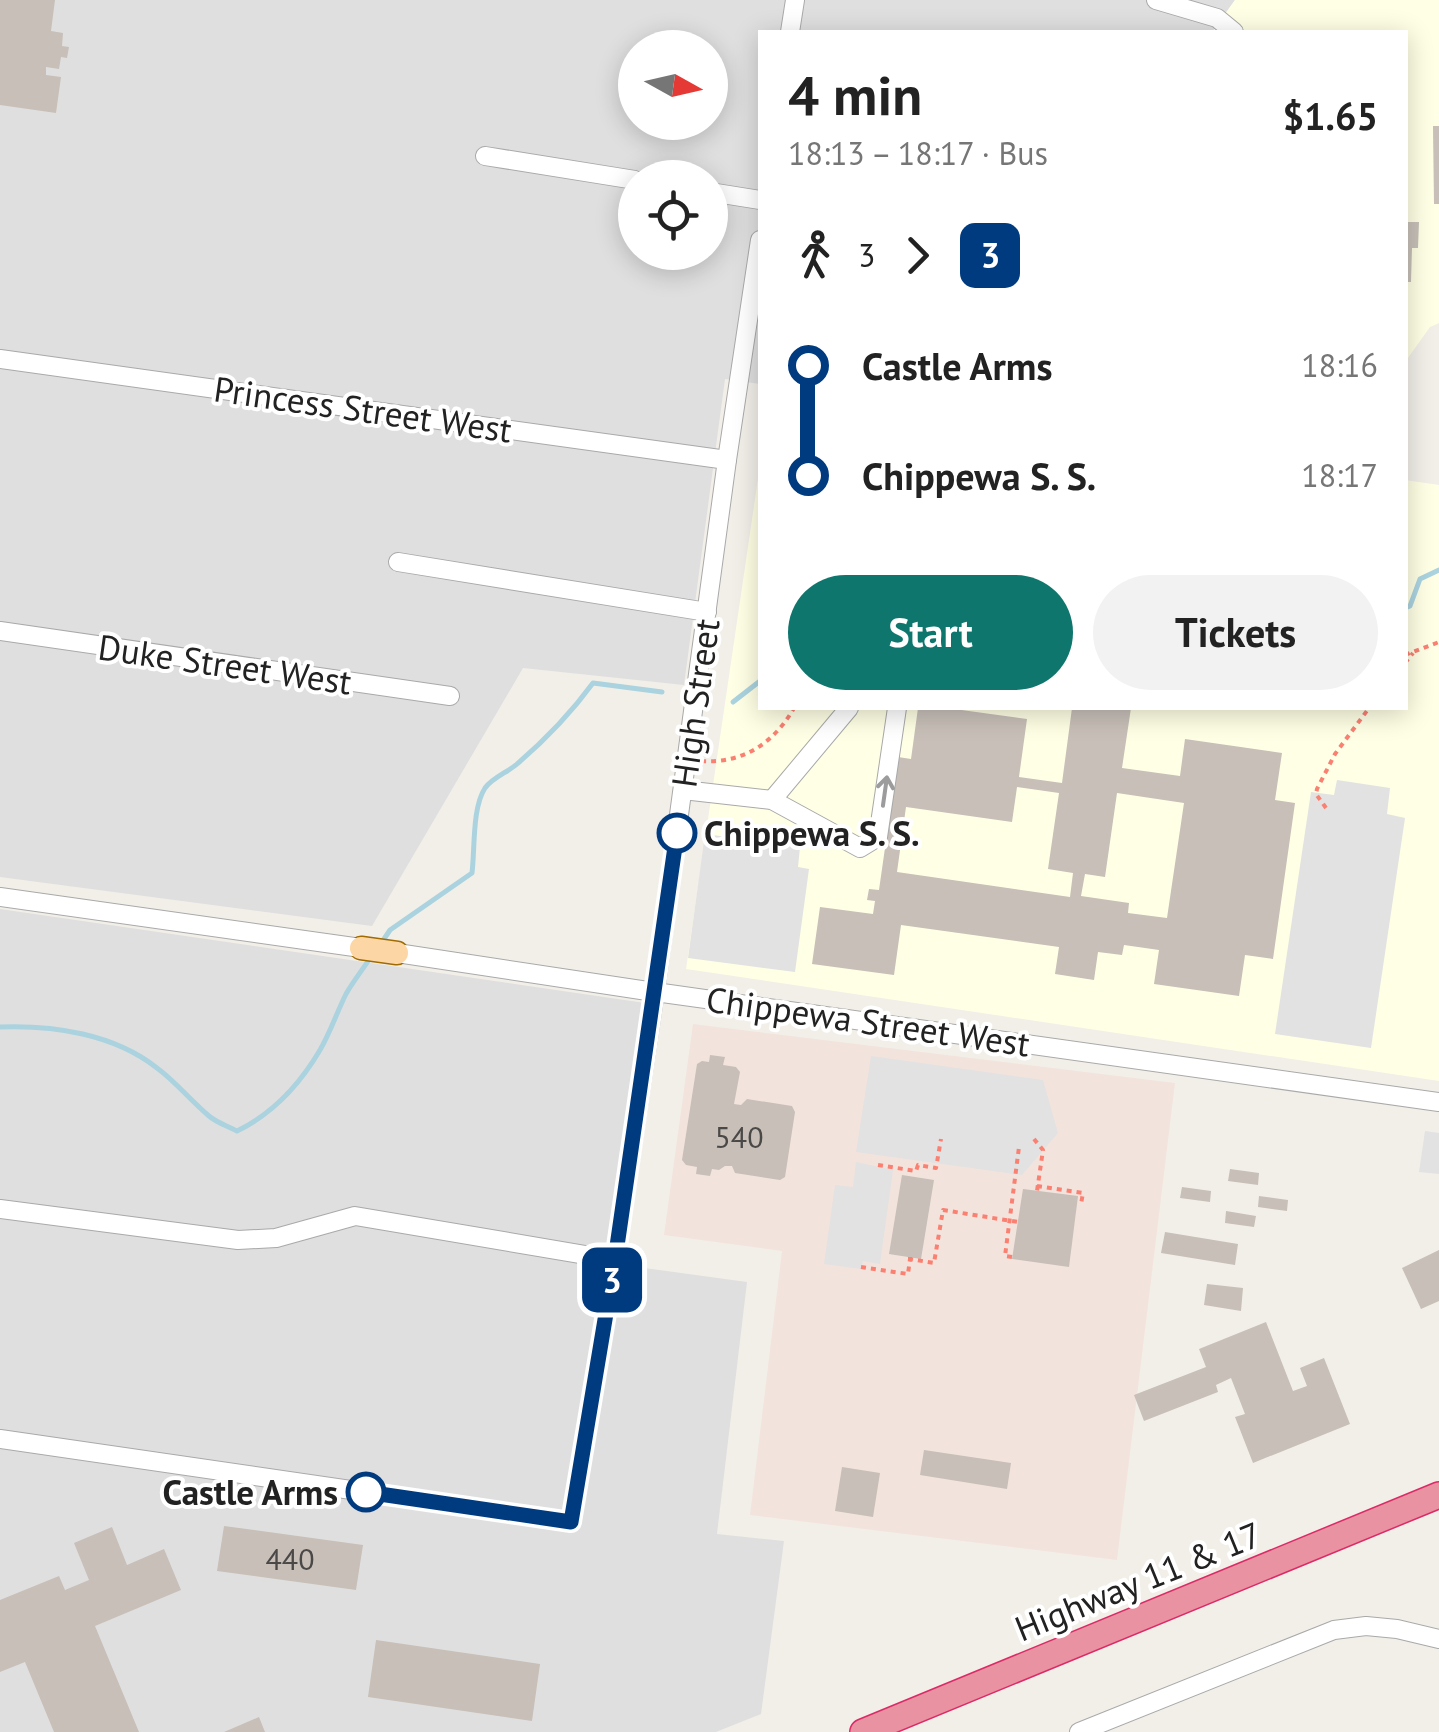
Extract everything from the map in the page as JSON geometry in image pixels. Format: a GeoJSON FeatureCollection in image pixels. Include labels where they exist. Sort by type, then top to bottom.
{"type":"FeatureCollection","features":[{"type":"Feature","properties":{"kind":"highway","name":"Highway 11 & 17"},"geometry":{"type":"LineString","coordinates":[[863,1732],[1439,1494]]}},
{"type":"Feature","properties":{"kind":"main road","name":"Chippewa Street West"},"geometry":{"type":"LineString","coordinates":[[361,948],[398,952]]}},
{"type":"Feature","properties":{"kind":"street"},"geometry":{"type":"LineString","coordinates":[[790,30],[795,0]]}},
{"type":"Feature","properties":{"kind":"street"},"geometry":{"type":"LineString","coordinates":[[1156,0],[1217,18],[1232,30]]}},
{"type":"Feature","properties":{"kind":"street"},"geometry":{"type":"LineString","coordinates":[[485,156],[618,177]]}},
{"type":"Feature","properties":{"kind":"street"},"geometry":{"type":"LineString","coordinates":[[728,195],[758,200]]}},
{"type":"Feature","properties":{"kind":"street","name":"High Street"},"geometry":{"type":"LineString","coordinates":[[0,1439],[571,1522],[656,992],[726,460],[758,253]]}},
{"type":"Feature","properties":{"kind":"street","name":"Princess Street West"},"geometry":{"type":"LineString","coordinates":[[0,359],[726,460]]}},
{"type":"Feature","properties":{"kind":"street"},"geometry":{"type":"LineString","coordinates":[[398,562],[707,612]]}},
{"type":"Feature","properties":{"kind":"street","name":"Duke Street West"},"geometry":{"type":"LineString","coordinates":[[0,631],[450,696]]}},
{"type":"Feature","properties":{"kind":"street"},"geometry":{"type":"LineString","coordinates":[[772,800],[847,710]]}},
{"type":"Feature","properties":{"kind":"street"},"geometry":{"type":"LineString","coordinates":[[683,790],[772,800],[860,848],[878,837],[897,710]]}},
{"type":"Feature","properties":{"kind":"street","name":"Chippewa Street West"},"geometry":{"type":"LineString","coordinates":[[0,897],[361,948]]}},
{"type":"Feature","properties":{"kind":"street","name":"Chippewa Street West"},"geometry":{"type":"LineString","coordinates":[[398,952],[1439,1102]]}},
{"type":"Feature","properties":{"kind":"street"},"geometry":{"type":"LineString","coordinates":[[0,1209],[238,1240],[276,1238],[354,1216],[615,1260]]}},
{"type":"Feature","properties":{"kind":"street"},"geometry":{"type":"LineString","coordinates":[[1079,1732],[1334,1630],[1366,1626],[1439,1639]]}},
{"type":"Feature","properties":{"kind":"path"},"geometry":{"type":"LineString","coordinates":[[1408,654],[1439,642]]}},
{"type":"Feature","properties":{"kind":"path"},"geometry":{"type":"LineString","coordinates":[[1408,659],[1413,653]]}},
{"type":"Feature","properties":{"kind":"path"},"geometry":{"type":"LineString","coordinates":[[687,760],[710,762],[740,757],[761,748],[793,710]]}},
{"type":"Feature","properties":{"kind":"path"},"geometry":{"type":"LineString","coordinates":[[1326,808],[1316,794],[1317,788],[1335,754],[1368,710]]}},
{"type":"Feature","properties":{"kind":"path"},"geometry":{"type":"LineString","coordinates":[[878,1166],[916,1172],[918,1165],[936,1168],[941,1139]]}},
{"type":"Feature","properties":{"kind":"path"},"geometry":{"type":"LineString","coordinates":[[1034,1139],[1042,1150],[1037,1188],[1083,1193],[1081,1204]]}},
{"type":"Feature","properties":{"kind":"path"},"geometry":{"type":"LineString","coordinates":[[1012,1256],[1005,1256],[1019,1147]]}},
{"type":"Feature","properties":{"kind":"path"},"geometry":{"type":"LineString","coordinates":[[861,1267],[908,1274],[910,1258],[934,1263],[943,1210],[1018,1222]]}},
{"type":"Feature","properties":{"kind":"shaded area"},"geometry":{"type":"Polygon","coordinates":[[[0,0],[1235,0],[1213,30],[758,30],[758,384],[725,379],[684,685],[523,668],[372,926],[0,877],[0,0]]]}},
{"type":"Feature","properties":{"kind":"shaded area"},"geometry":{"type":"Polygon","coordinates":[[[1235,0],[1439,0],[1439,323],[1430,327],[1408,358],[1408,30],[1213,30],[1235,0]]]}},
{"type":"Feature","properties":{"kind":"shaded area"},"geometry":{"type":"Polygon","coordinates":[[[758,479],[758,710],[1408,710],[1408,480],[1439,485],[1439,1081],[686,969],[758,479]]]}},
{"type":"Feature","properties":{"kind":"shaded area"},"geometry":{"type":"Polygon","coordinates":[[[1337,780],[1390,788],[1387,814],[1405,818],[1371,1048],[1275,1034],[1311,792],[1334,795],[1337,780]]]}},
{"type":"Feature","properties":{"kind":"shaded area"},"geometry":{"type":"Polygon","coordinates":[[[705,834],[800,847],[798,867],[809,869],[795,972],[688,958],[705,834]]]}},
{"type":"Feature","properties":{"kind":"shaded area"},"geometry":{"type":"Polygon","coordinates":[[[0,909],[645,1003],[608,1263],[747,1282],[717,1534],[784,1541],[761,1714],[716,1732],[0,1732],[0,909]]]}},
{"type":"Feature","properties":{"kind":"shaded area"},"geometry":{"type":"Polygon","coordinates":[[[693,1024],[1175,1083],[1117,1560],[750,1515],[782,1251],[664,1235],[693,1024]]]}},
{"type":"Feature","properties":{"kind":"shaded area"},"geometry":{"type":"Polygon","coordinates":[[[871,1056],[1043,1080],[1058,1133],[1022,1175],[856,1152],[871,1056]]]}},
{"type":"Feature","properties":{"kind":"shaded area"},"geometry":{"type":"Polygon","coordinates":[[[1425,1131],[1439,1133],[1439,1174],[1419,1172],[1425,1131]]]}},
{"type":"Feature","properties":{"kind":"shaded area"},"geometry":{"type":"Polygon","coordinates":[[[856,1162],[893,1170],[880,1264],[863,1261],[861,1269],[824,1264],[835,1185],[853,1187],[856,1162]]]}},
{"type":"Feature","properties":{"kind":"building"},"geometry":{"type":"Polygon","coordinates":[[[0,0],[55,0],[51,31],[63,33],[62,46],[69,47],[67,58],[61,57],[59,69],[46,67],[46,75],[61,77],[56,113],[0,105],[0,0]]]}},
{"type":"Feature","properties":{"kind":"building"},"geometry":{"type":"Polygon","coordinates":[[[1433,126],[1439,126],[1439,204],[1434,204],[1433,126]]]}},
{"type":"Feature","properties":{"kind":"building"},"geometry":{"type":"Polygon","coordinates":[[[1408,222],[1419,222],[1418,248],[1412,248],[1411,282],[1408,222]]]}},
{"type":"Feature","properties":{"kind":"building"},"geometry":{"type":"Polygon","coordinates":[[[918,710],[962,710],[1027,719],[1019,777],[1062,783],[1072,710],[1131,710],[1122,768],[1180,776],[1185,739],[1282,753],[1275,800],[1295,803],[1273,959],[1245,955],[1239,996],[1154,984],[1159,950],[1124,945],[1122,955],[1098,952],[1094,980],[1055,974],[1059,947],[901,925],[894,975],[812,964],[820,907],[873,914],[875,901],[867,900],[869,889],[879,890],[898,757],[911,759],[918,710]],[[1017,787],[1012,822],[906,807],[897,872],[1070,897],[1073,873],[1048,869],[1059,793],[1017,787]],[[1117,793],[1105,877],[1085,874],[1081,896],[1129,903],[1128,913],[1167,918],[1184,803],[1117,793]]]}},
{"type":"Feature","properties":{"kind":"building"},"geometry":{"type":"Polygon","coordinates":[[[710,1055],[725,1057],[723,1065],[736,1067],[740,1072],[734,1104],[741,1105],[747,1099],[792,1106],[795,1112],[785,1177],[780,1180],[735,1173],[732,1166],[712,1169],[710,1176],[696,1174],[697,1167],[682,1160],[697,1064],[709,1062],[710,1055]]]}},
{"type":"Feature","properties":{"kind":"building"},"geometry":{"type":"Polygon","coordinates":[[[1230,1169],[1259,1173],[1258,1185],[1228,1181],[1230,1169]]]}},
{"type":"Feature","properties":{"kind":"building"},"geometry":{"type":"Polygon","coordinates":[[[902,1175],[934,1180],[921,1259],[889,1254],[902,1175]]]}},
{"type":"Feature","properties":{"kind":"building"},"geometry":{"type":"Polygon","coordinates":[[[1182,1187],[1211,1191],[1210,1202],[1180,1198],[1182,1187]]]}},
{"type":"Feature","properties":{"kind":"building"},"geometry":{"type":"Polygon","coordinates":[[[1023,1189],[1078,1196],[1069,1267],[1012,1259],[1023,1189]]]}},
{"type":"Feature","properties":{"kind":"building"},"geometry":{"type":"Polygon","coordinates":[[[1259,1196],[1288,1200],[1287,1211],[1258,1207],[1259,1196]]]}},
{"type":"Feature","properties":{"kind":"building"},"geometry":{"type":"Polygon","coordinates":[[[1226,1211],[1256,1216],[1254,1227],[1225,1223],[1226,1211]]]}},
{"type":"Feature","properties":{"kind":"building"},"geometry":{"type":"Polygon","coordinates":[[[1165,1232],[1238,1244],[1235,1265],[1161,1253],[1165,1232]]]}},
{"type":"Feature","properties":{"kind":"building"},"geometry":{"type":"Polygon","coordinates":[[[1439,1250],[1439,1301],[1421,1309],[1402,1268],[1439,1250]]]}},
{"type":"Feature","properties":{"kind":"building"},"geometry":{"type":"Polygon","coordinates":[[[1207,1284],[1243,1288],[1241,1311],[1204,1305],[1207,1284]]]}},
{"type":"Feature","properties":{"kind":"building"},"geometry":{"type":"Polygon","coordinates":[[[1266,1322],[1293,1391],[1307,1386],[1300,1368],[1324,1358],[1350,1424],[1253,1463],[1235,1417],[1245,1414],[1231,1378],[1216,1385],[1218,1392],[1144,1421],[1134,1395],[1206,1367],[1199,1349],[1266,1322]]]}},
{"type":"Feature","properties":{"kind":"building"},"geometry":{"type":"Polygon","coordinates":[[[924,1450],[1011,1463],[1007,1489],[920,1475],[924,1450]]]}},
{"type":"Feature","properties":{"kind":"building"},"geometry":{"type":"Polygon","coordinates":[[[842,1467],[880,1473],[873,1517],[835,1511],[842,1467]]]}},
{"type":"Feature","properties":{"kind":"building"},"geometry":{"type":"Polygon","coordinates":[[[224,1526],[363,1545],[356,1590],[217,1571],[224,1526]]]}},
{"type":"Feature","properties":{"kind":"building"},"geometry":{"type":"Polygon","coordinates":[[[112,1527],[127,1565],[164,1549],[181,1590],[95,1626],[139,1732],[54,1732],[25,1662],[0,1672],[0,1600],[59,1576],[65,1590],[89,1580],[74,1543],[112,1527]]]}},
{"type":"Feature","properties":{"kind":"building"},"geometry":{"type":"Polygon","coordinates":[[[376,1640],[540,1664],[532,1721],[368,1697],[376,1640]]]}},
{"type":"Feature","properties":{"kind":"building"},"geometry":{"type":"Polygon","coordinates":[[[259,1717],[265,1732],[224,1732],[259,1717]]]}},
{"type":"Feature","properties":{"kind":"waterway"},"geometry":{"type":"LineString","coordinates":[[1408,607],[1420,579],[1439,570]]}},
{"type":"Feature","properties":{"kind":"waterway"},"geometry":{"type":"LineString","coordinates":[[382,942],[390,930],[472,873],[476,817],[485,788],[538,745],[593,683],[662,692]]}},
{"type":"Feature","properties":{"kind":"waterway"},"geometry":{"type":"LineString","coordinates":[[733,702],[758,683]]}},
{"type":"Feature","properties":{"kind":"waterway"},"geometry":{"type":"LineString","coordinates":[[0,1027],[62,1030],[122,1047],[164,1073],[212,1118],[237,1131],[273,1107],[304,1075],[324,1043],[346,994],[372,955]]}},
{"type":"Feature","properties":{"kind":"bus line","name":"3"},"geometry":{"type":"LineString","coordinates":[[366,1492],[571,1522],[615,1260],[677,833]]}},
{"type":"Feature","properties":{"kind":"place","name":"Chippewa S. S."},"geometry":{"type":"Point","coordinates":[677,833]}},
{"type":"Feature","properties":{"kind":"place","name":"Castle Arms"},"geometry":{"type":"Point","coordinates":[366,1492]}}]}
